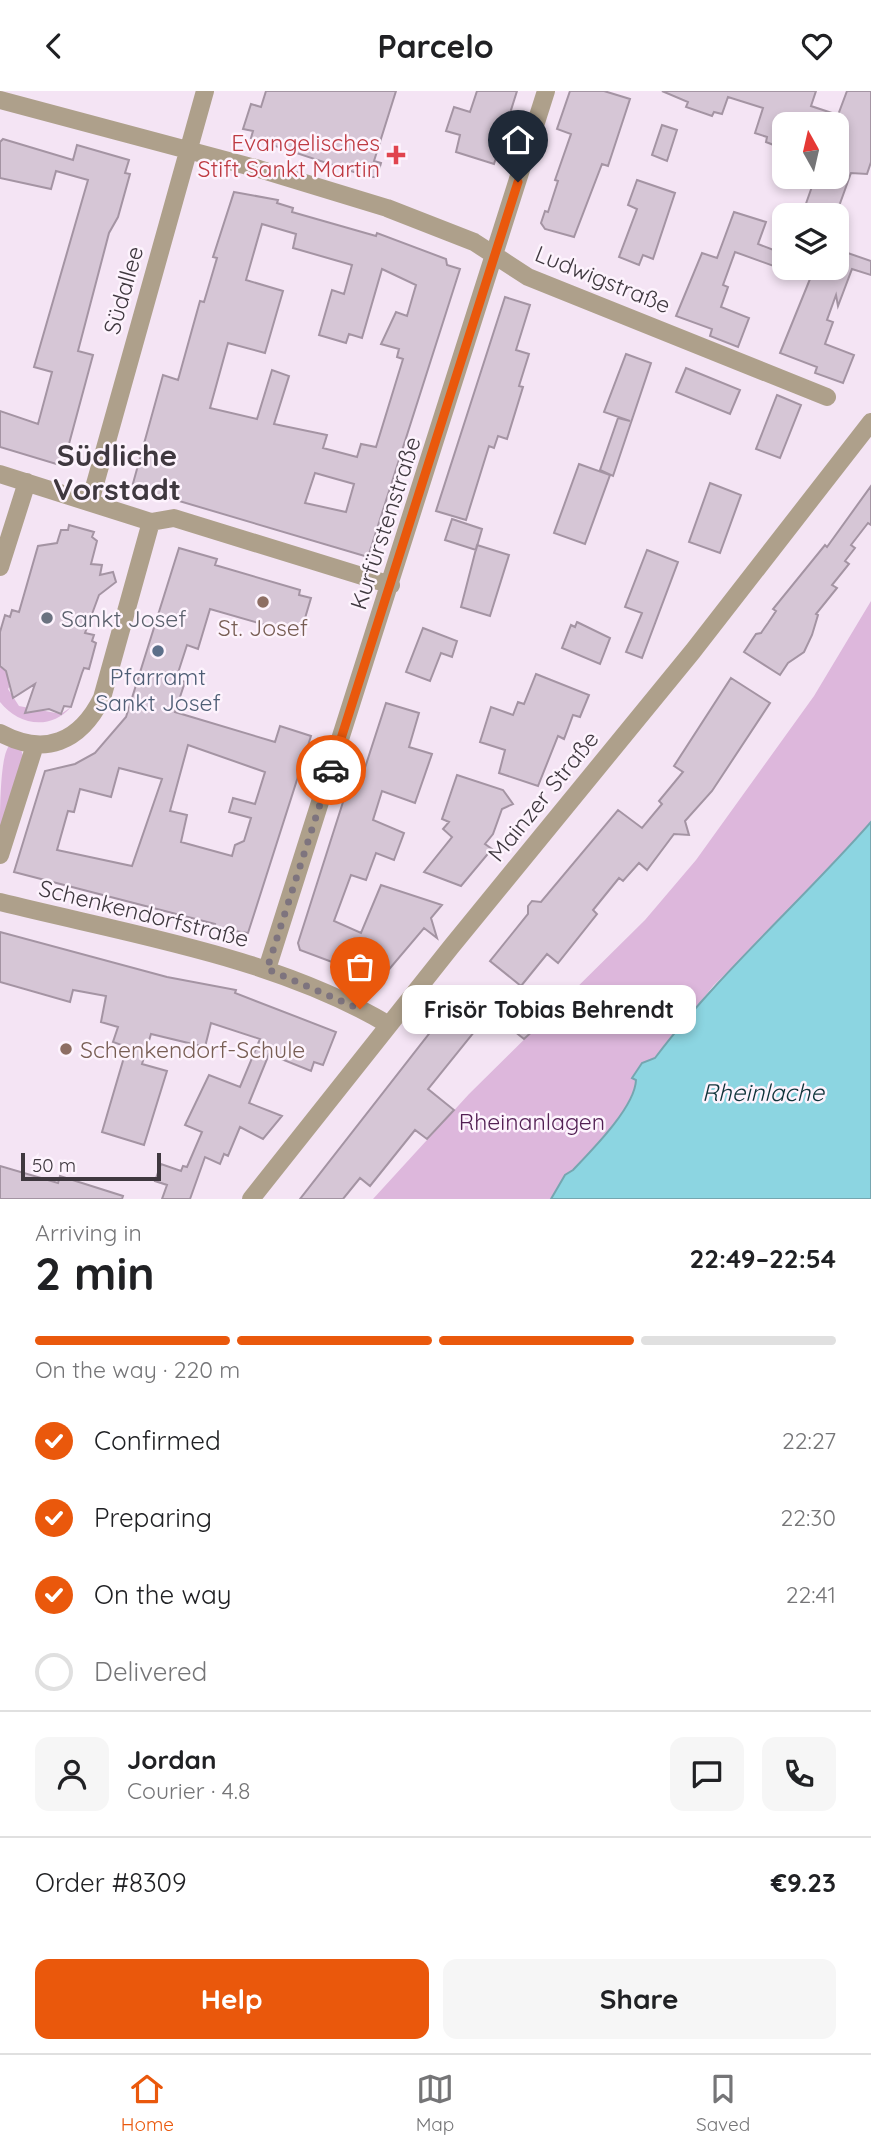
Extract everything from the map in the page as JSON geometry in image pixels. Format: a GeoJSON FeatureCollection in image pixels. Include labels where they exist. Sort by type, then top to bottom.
{"type":"FeatureCollection","features":[{"type":"Feature","properties":{"kind":"street","name":"Südallee"},"geometry":{"type":"LineString","coordinates":[[90,502],[205,91]]}},
{"type":"Feature","properties":{"kind":"street","name":"Kurfürstenstraße"},"geometry":{"type":"LineString","coordinates":[[267,969],[546,91]]}},
{"type":"Feature","properties":{"kind":"street","name":"Ludwigstraße"},"geometry":{"type":"LineString","coordinates":[[0,100],[355,197],[440,228],[496,255],[528,277],[827,397]]}},
{"type":"Feature","properties":{"kind":"street","name":"Mainzer Straße"},"geometry":{"type":"LineString","coordinates":[[251,1199],[702,641],[871,422]]}},
{"type":"Feature","properties":{"kind":"street"},"geometry":{"type":"LineString","coordinates":[[0,474],[151,522],[174,518],[391,585]]}},
{"type":"Feature","properties":{"kind":"street"},"geometry":{"type":"LineString","coordinates":[[0,567],[27,482]]}},
{"type":"Feature","properties":{"kind":"street"},"geometry":{"type":"LineString","coordinates":[[0,733],[15,741],[35,745],[55,742],[76,734],[91,720],[102,698],[151,522]]}},
{"type":"Feature","properties":{"kind":"street"},"geometry":{"type":"LineString","coordinates":[[0,855],[35,745]]}},
{"type":"Feature","properties":{"kind":"street","name":"Schenkendorfstraße"},"geometry":{"type":"LineString","coordinates":[[0,902],[267,969],[360,1009],[389,1025]]}},
{"type":"Feature","properties":{"kind":"green space","name":"Rheinanlagen"},"geometry":{"type":"Polygon","coordinates":[[[871,601],[871,822],[765,936],[714,985],[655,1058],[632,1078],[636,1079],[633,1090],[620,1115],[573,1171],[565,1175],[551,1199],[373,1199],[469,1094],[645,920],[696,860],[814,696],[871,601]]]}},
{"type":"Feature","properties":{"kind":"green space"},"geometry":{"type":"Polygon","coordinates":[[[0,666],[6,666],[11,684],[8,689],[19,706],[61,714],[71,707],[54,720],[44,722],[16,716],[0,702],[0,666]]]}},
{"type":"Feature","properties":{"kind":"green space"},"geometry":{"type":"Polygon","coordinates":[[[9,746],[21,749],[23,756],[0,830],[2,772],[9,746]]]}},
{"type":"Feature","properties":{"kind":"water","name":"Rheinlache"},"geometry":{"type":"Polygon","coordinates":[[[871,822],[871,1199],[551,1199],[565,1175],[591,1151],[621,1115],[634,1091],[636,1080],[632,1078],[642,1063],[655,1058],[706,996],[871,822]]]}},
{"type":"Feature","properties":{"kind":"building"},"geometry":{"type":"Polygon","coordinates":[[[266,91],[396,91],[374,161],[381,163],[377,177],[369,177],[251,138],[253,131],[243,129],[251,104],[261,107],[266,91]]]}},
{"type":"Feature","properties":{"kind":"building"},"geometry":{"type":"Polygon","coordinates":[[[477,91],[517,91],[494,164],[456,152],[460,135],[446,131],[454,107],[470,112],[477,91]]]}},
{"type":"Feature","properties":{"kind":"building"},"geometry":{"type":"Polygon","coordinates":[[[570,91],[604,91],[630,99],[608,166],[602,164],[574,237],[545,229],[541,223],[545,211],[548,212],[558,181],[555,180],[571,134],[557,129],[570,91]]]}},
{"type":"Feature","properties":{"kind":"building"},"geometry":{"type":"Polygon","coordinates":[[[662,91],[816,91],[811,106],[829,112],[772,112],[772,144],[766,142],[767,137],[755,133],[763,108],[728,97],[722,114],[714,112],[712,116],[686,107],[688,102],[662,91]]]}},
{"type":"Feature","properties":{"kind":"building"},"geometry":{"type":"Polygon","coordinates":[[[847,91],[871,91],[871,162],[867,174],[851,173],[849,179],[849,112],[839,112],[847,91]]]}},
{"type":"Feature","properties":{"kind":"building"},"geometry":{"type":"Polygon","coordinates":[[[662,125],[677,130],[667,161],[652,155],[662,125]]]}},
{"type":"Feature","properties":{"kind":"building"},"geometry":{"type":"Polygon","coordinates":[[[3,139],[73,160],[77,145],[129,160],[125,173],[130,174],[118,217],[109,233],[78,351],[93,355],[63,466],[0,447],[0,411],[38,424],[52,372],[34,367],[88,180],[56,171],[51,189],[0,178],[0,142],[3,139]]]}},
{"type":"Feature","properties":{"kind":"building"},"geometry":{"type":"Polygon","coordinates":[[[637,180],[675,193],[653,259],[643,255],[639,265],[619,257],[637,209],[628,205],[637,180]]]}},
{"type":"Feature","properties":{"kind":"building"},"geometry":{"type":"Polygon","coordinates":[[[811,189],[845,189],[840,203],[806,203],[811,189]]]}},
{"type":"Feature","properties":{"kind":"building"},"geometry":{"type":"Polygon","coordinates":[[[234,192],[278,200],[277,203],[293,208],[292,212],[376,236],[377,233],[446,259],[447,265],[460,269],[368,557],[132,487],[163,375],[178,380],[200,301],[204,302],[217,258],[213,257],[234,192]],[[262,224],[246,280],[283,291],[265,353],[228,343],[210,408],[257,419],[272,370],[289,376],[274,424],[327,435],[323,448],[357,457],[361,444],[376,447],[403,359],[397,357],[399,349],[381,344],[396,312],[407,316],[416,285],[382,269],[362,338],[349,334],[346,343],[319,335],[332,290],[344,294],[352,265],[293,248],[296,234],[262,224]],[[315,473],[305,503],[346,512],[354,484],[315,473]]]}},
{"type":"Feature","properties":{"kind":"building"},"geometry":{"type":"Polygon","coordinates":[[[734,212],[766,222],[758,244],[772,249],[772,265],[735,252],[723,285],[728,287],[721,307],[749,318],[738,347],[710,336],[712,329],[676,316],[702,253],[717,258],[734,212]]]}},
{"type":"Feature","properties":{"kind":"building"},"geometry":{"type":"Polygon","coordinates":[[[849,253],[871,261],[871,275],[852,269],[849,277],[849,253]]]}},
{"type":"Feature","properties":{"kind":"building"},"geometry":{"type":"Polygon","coordinates":[[[810,280],[848,280],[838,306],[836,295],[827,320],[833,322],[825,344],[854,355],[843,383],[815,373],[817,367],[780,353],[810,280]]]}},
{"type":"Feature","properties":{"kind":"building"},"geometry":{"type":"Polygon","coordinates":[[[505,297],[530,305],[516,350],[529,354],[519,386],[523,387],[507,439],[498,436],[494,448],[489,446],[466,520],[436,511],[505,297]]]}},
{"type":"Feature","properties":{"kind":"building"},"geometry":{"type":"Polygon","coordinates":[[[626,354],[651,363],[613,476],[600,470],[618,418],[630,421],[604,412],[626,354]]]}},
{"type":"Feature","properties":{"kind":"building"},"geometry":{"type":"Polygon","coordinates":[[[686,368],[740,390],[730,414],[676,392],[686,368]]]}},
{"type":"Feature","properties":{"kind":"building"},"geometry":{"type":"Polygon","coordinates":[[[777,395],[801,405],[780,458],[756,449],[777,395]]]}},
{"type":"Feature","properties":{"kind":"building"},"geometry":{"type":"Polygon","coordinates":[[[579,464],[610,475],[585,544],[554,533],[579,464]]]}},
{"type":"Feature","properties":{"kind":"building"},"geometry":{"type":"Polygon","coordinates":[[[710,483],[741,495],[720,553],[689,542],[710,483]]]}},
{"type":"Feature","properties":{"kind":"building"},"geometry":{"type":"Polygon","coordinates":[[[871,486],[871,525],[868,523],[851,545],[855,548],[845,561],[849,564],[832,585],[837,588],[816,614],[818,615],[812,635],[804,652],[788,663],[780,675],[744,652],[756,634],[761,633],[768,623],[776,611],[773,609],[825,545],[827,547],[871,486]]]}},
{"type":"Feature","properties":{"kind":"building"},"geometry":{"type":"Polygon","coordinates":[[[452,519],[482,529],[476,550],[445,540],[452,519]]]}},
{"type":"Feature","properties":{"kind":"building","name":"Sankt Josef"},"geometry":{"type":"Polygon","coordinates":[[[69,525],[94,532],[92,537],[97,541],[91,564],[102,565],[100,575],[113,572],[116,582],[99,595],[85,633],[94,635],[92,641],[96,643],[89,669],[84,668],[71,707],[64,706],[61,714],[49,709],[25,713],[35,684],[13,698],[6,671],[0,666],[0,632],[5,615],[10,617],[12,610],[19,612],[38,546],[57,543],[61,530],[68,530],[69,525]]]}},
{"type":"Feature","properties":{"kind":"building"},"geometry":{"type":"Polygon","coordinates":[[[477,545],[509,555],[490,616],[461,607],[477,545]]]}},
{"type":"Feature","properties":{"kind":"building"},"geometry":{"type":"Polygon","coordinates":[[[179,548],[217,559],[215,565],[300,590],[299,595],[311,598],[300,635],[210,609],[198,649],[187,645],[176,679],[185,682],[175,712],[275,742],[280,726],[311,736],[248,933],[214,928],[215,924],[14,872],[45,771],[75,764],[95,753],[126,717],[179,548]],[[188,745],[170,811],[187,815],[181,842],[232,856],[235,845],[244,841],[251,818],[229,812],[233,798],[255,804],[265,772],[188,745]],[[119,768],[111,797],[80,789],[74,812],[68,811],[57,850],[132,866],[162,779],[119,768]]]}},
{"type":"Feature","properties":{"kind":"building"},"geometry":{"type":"Polygon","coordinates":[[[647,550],[678,562],[642,658],[626,652],[642,613],[625,607],[647,550]]]}},
{"type":"Feature","properties":{"kind":"building"},"geometry":{"type":"Polygon","coordinates":[[[577,622],[610,638],[600,664],[562,648],[571,625],[575,627],[577,622]]]}},
{"type":"Feature","properties":{"kind":"building"},"geometry":{"type":"Polygon","coordinates":[[[423,628],[457,641],[452,657],[441,653],[430,681],[406,672],[423,628]]]}},
{"type":"Feature","properties":{"kind":"building"},"geometry":{"type":"Polygon","coordinates":[[[536,674],[589,695],[580,717],[573,715],[564,739],[558,736],[538,786],[499,773],[505,750],[480,742],[491,707],[513,715],[518,702],[524,704],[536,674]]]}},
{"type":"Feature","properties":{"kind":"building"},"geometry":{"type":"Polygon","coordinates":[[[731,678],[770,703],[712,791],[685,821],[689,835],[674,834],[647,870],[639,863],[623,881],[619,878],[593,910],[597,914],[558,963],[547,954],[521,986],[490,961],[528,914],[528,906],[532,901],[541,902],[618,810],[642,828],[662,804],[659,801],[683,772],[674,766],[731,678]]]}},
{"type":"Feature","properties":{"kind":"building"},"geometry":{"type":"Polygon","coordinates":[[[386,703],[419,713],[409,747],[432,754],[415,803],[382,791],[373,820],[404,833],[394,860],[376,853],[366,880],[351,875],[334,921],[361,933],[381,885],[442,905],[431,918],[437,938],[424,928],[380,980],[300,950],[298,943],[351,777],[361,780],[386,703]]]}},
{"type":"Feature","properties":{"kind":"building"},"geometry":{"type":"Polygon","coordinates":[[[457,775],[503,790],[513,804],[502,809],[493,834],[485,844],[492,849],[461,886],[424,872],[452,837],[443,829],[449,822],[442,819],[457,775]]]}},
{"type":"Feature","properties":{"kind":"building"},"geometry":{"type":"Polygon","coordinates":[[[0,932],[167,977],[236,990],[235,993],[336,1032],[323,1065],[314,1062],[311,1071],[269,1054],[249,1103],[282,1116],[263,1139],[240,1127],[228,1156],[224,1154],[220,1164],[205,1157],[190,1199],[162,1199],[167,1185],[155,1181],[161,1164],[181,1171],[183,1166],[187,1167],[202,1132],[185,1125],[209,1075],[240,1087],[260,1039],[211,1023],[205,1047],[151,1034],[142,1064],[167,1071],[144,1145],[102,1132],[127,1047],[113,1042],[118,1027],[101,1022],[106,996],[73,990],[70,1002],[0,982],[0,932]]]}},
{"type":"Feature","properties":{"kind":"building"},"geometry":{"type":"Polygon","coordinates":[[[464,989],[491,1011],[428,1089],[454,1110],[427,1139],[415,1130],[370,1186],[360,1178],[343,1199],[300,1199],[464,989]]]}},
{"type":"Feature","properties":{"kind":"building"},"geometry":{"type":"Polygon","coordinates":[[[535,996],[548,1006],[543,1013],[548,1017],[524,1039],[509,1027],[535,996]]]}},
{"type":"Feature","properties":{"kind":"building"},"geometry":{"type":"Polygon","coordinates":[[[0,1166],[58,1183],[60,1176],[123,1196],[122,1199],[0,1199],[0,1166]]]}},
{"type":"Feature","properties":{"kind":"way so far"},"geometry":{"type":"LineString","coordinates":[[331,770],[267,969],[360,1009]]}},
{"type":"Feature","properties":{"kind":"place","name":"Evangelisches Stift Sankt Martin"},"geometry":{"type":"Point","coordinates":[396,155]}},
{"type":"Feature","properties":{"kind":"place","name":"St. Josef"},"geometry":{"type":"Point","coordinates":[263,602]}},
{"type":"Feature","properties":{"kind":"place","name":"Sankt Josef"},"geometry":{"type":"Point","coordinates":[47,618]}},
{"type":"Feature","properties":{"kind":"place","name":"Pfarramt Sankt Josef"},"geometry":{"type":"Point","coordinates":[158,651]}},
{"type":"Feature","properties":{"kind":"place","name":"Frisör Tobias Behrendt"},"geometry":{"type":"Point","coordinates":[360,1009]}},
{"type":"Feature","properties":{"kind":"place","name":"Schenkendorf-Schule"},"geometry":{"type":"Point","coordinates":[66,1049]}},
{"type":"Feature","properties":{"kind":"district","name":"Südliche Vorstadt"},"geometry":{"type":"Point","coordinates":[117,472]}},
{"type":"Feature","properties":{"kind":"route"},"geometry":{"type":"LineString","coordinates":[[331,770],[518,182]]}}]}
